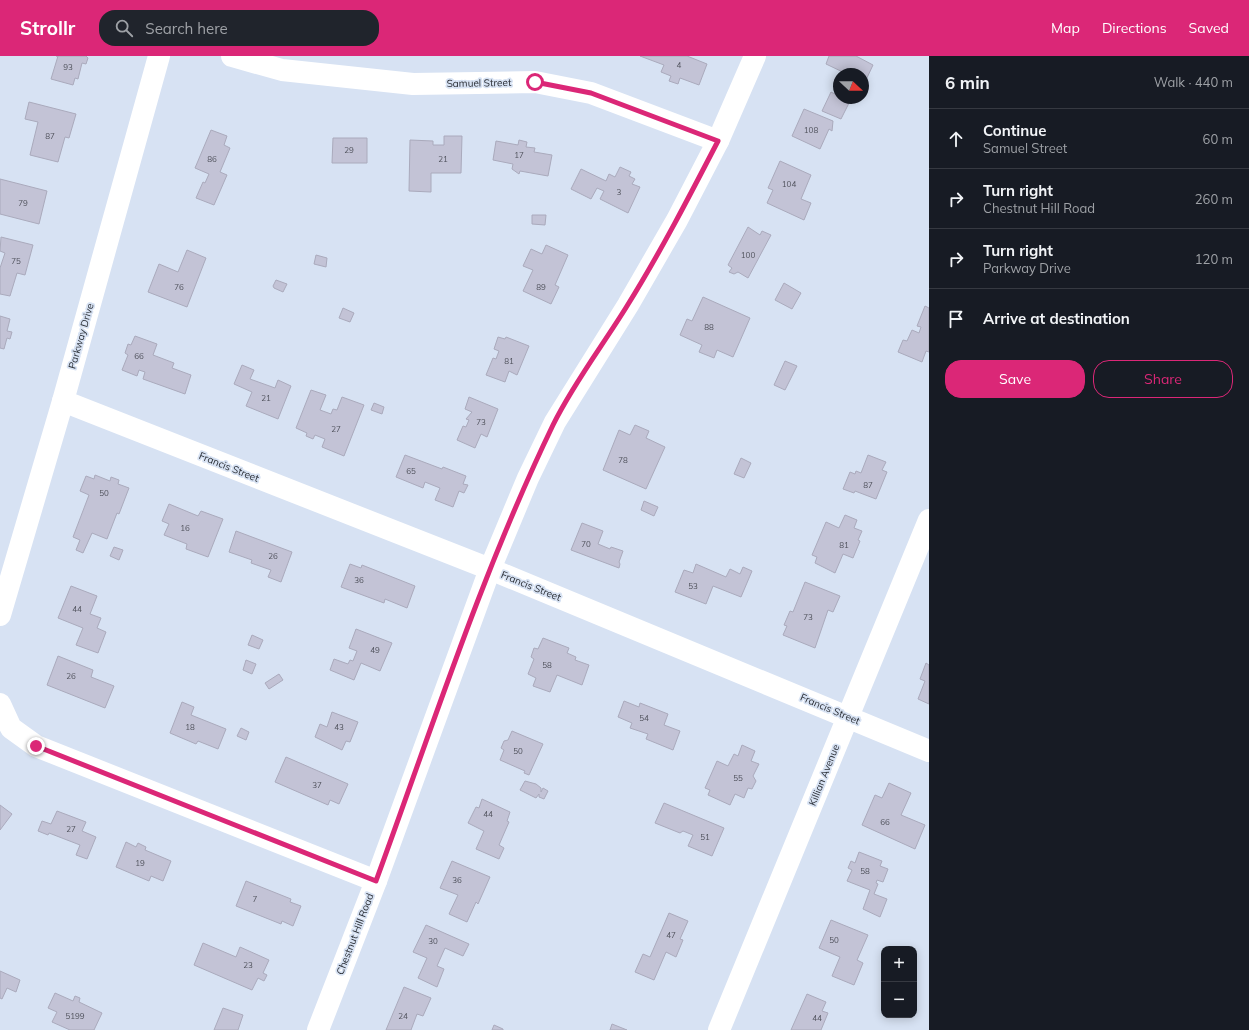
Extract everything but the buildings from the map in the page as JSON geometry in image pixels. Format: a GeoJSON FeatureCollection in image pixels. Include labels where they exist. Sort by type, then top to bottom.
{"type":"FeatureCollection","features":[{"type":"Feature","properties":{"kind":"street","name":"Parkway Drive"},"geometry":{"type":"LineString","coordinates":[[0,615],[63,401],[158,56]]}},
{"type":"Feature","properties":{"kind":"street","name":"Samuel Street"},"geometry":{"type":"LineString","coordinates":[[232,56],[282,70],[413,84],[535,82],[591,93],[718,141]]}},
{"type":"Feature","properties":{"kind":"street","name":"Chestnut Hill Road"},"geometry":{"type":"LineString","coordinates":[[318,1030],[376,881],[490,569],[528,478],[555,422],[632,299],[677,220],[718,141],[755,56]]}},
{"type":"Feature","properties":{"kind":"street","name":"Francis Street"},"geometry":{"type":"LineString","coordinates":[[63,401],[490,569],[848,716],[929,752]]}},
{"type":"Feature","properties":{"kind":"street","name":"Killian Avenue"},"geometry":{"type":"LineString","coordinates":[[718,1030],[929,520]]}},
{"type":"Feature","properties":{"kind":"street"},"geometry":{"type":"LineString","coordinates":[[0,704],[11,728],[36,746],[376,881]]}},
{"type":"Feature","properties":{"kind":"route"},"geometry":{"type":"LineString","coordinates":[[36,746],[376,881],[490,569],[528,478],[555,422],[628,305],[677,220],[718,141],[591,93],[535,82]]}}]}
